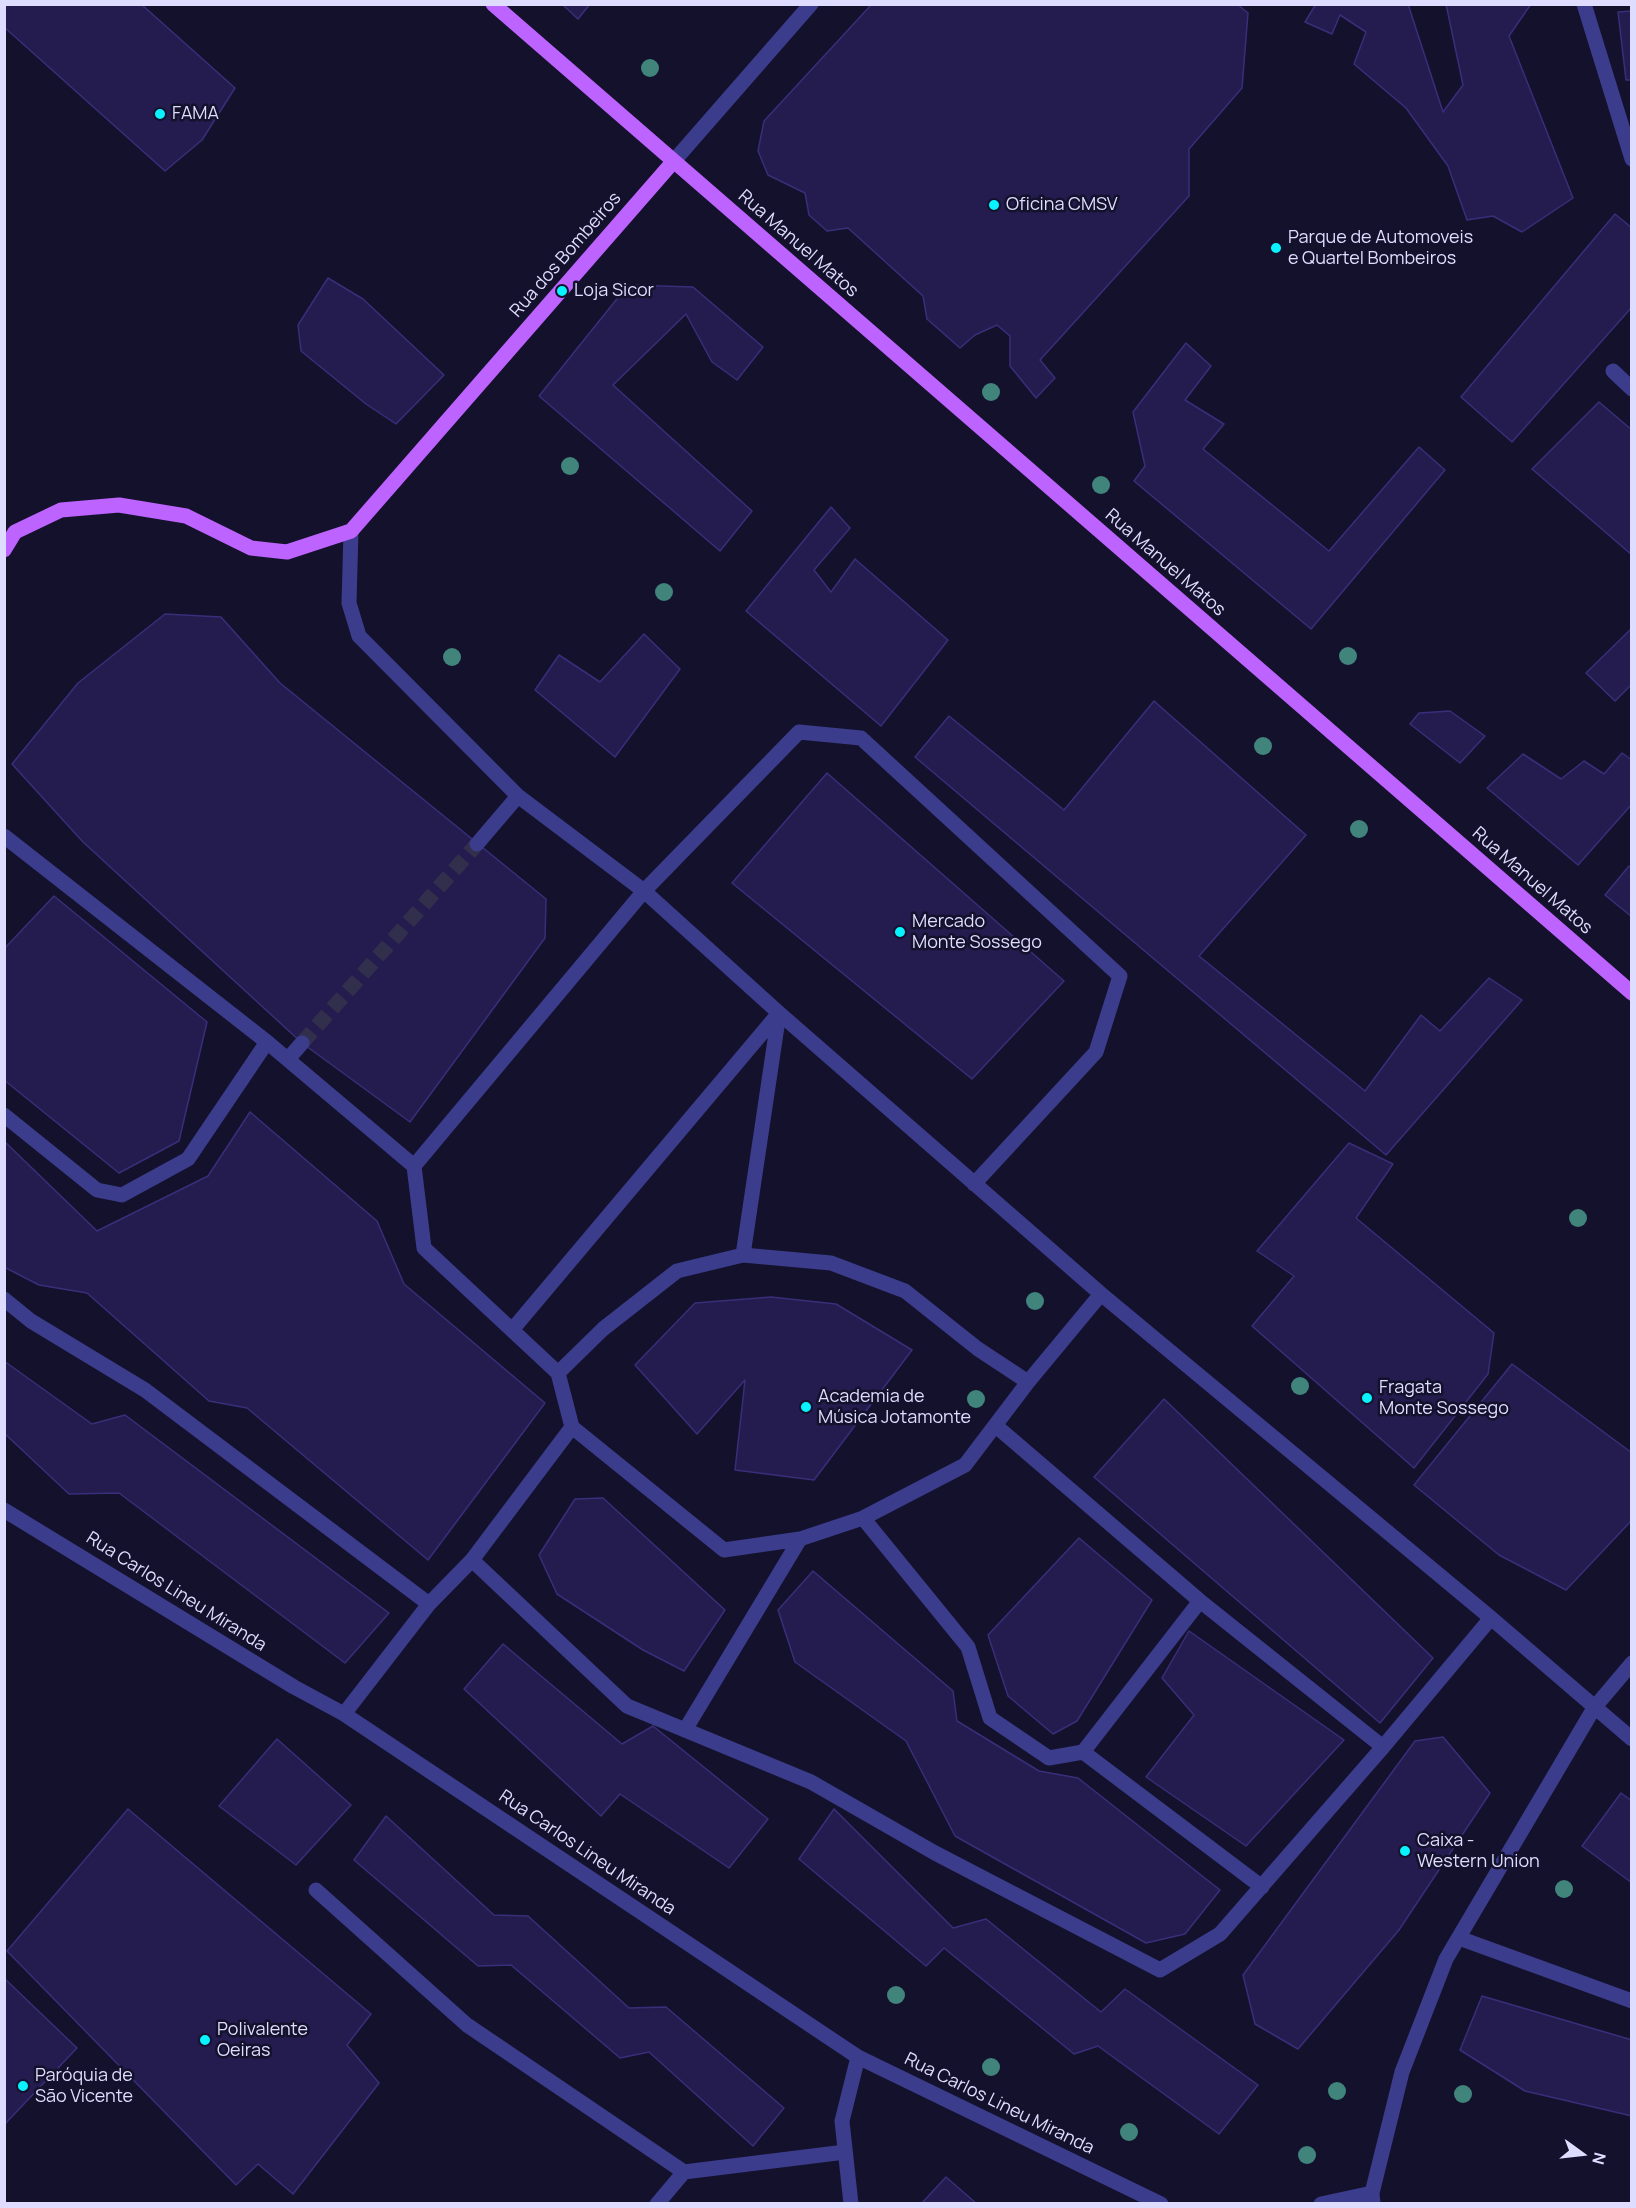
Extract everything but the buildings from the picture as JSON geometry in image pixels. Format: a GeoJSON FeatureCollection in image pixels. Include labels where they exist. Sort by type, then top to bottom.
{"type":"FeatureCollection","features":[{"type":"Feature","properties":{"kind":"main road","name":"Rua Manuel Matos"},"geometry":{"type":"LineString","coordinates":[[493,4],[1632,993]]}},
{"type":"Feature","properties":{"kind":"main road","name":"Rua dos Bombeiros"},"geometry":{"type":"LineString","coordinates":[[351,531],[673,162]]}},
{"type":"Feature","properties":{"kind":"main road"},"geometry":{"type":"LineString","coordinates":[[4,550],[10,529],[61,510],[119,505],[186,516],[251,548],[287,552],[351,531]]}},
{"type":"Feature","properties":{"kind":"street","name":"Rua dos Bombeiros"},"geometry":{"type":"LineString","coordinates":[[673,162],[811,4]]}},
{"type":"Feature","properties":{"kind":"street"},"geometry":{"type":"LineString","coordinates":[[1584,4],[1632,159]]}},
{"type":"Feature","properties":{"kind":"street"},"geometry":{"type":"LineString","coordinates":[[1613,371],[1632,389]]}},
{"type":"Feature","properties":{"kind":"street"},"geometry":{"type":"LineString","coordinates":[[351,531],[349,603],[359,636],[518,796],[644,891],[974,1184],[1101,1293],[1491,1618],[1632,1740]]}},
{"type":"Feature","properties":{"kind":"street"},"geometry":{"type":"LineString","coordinates":[[414,1166],[644,891],[799,732],[861,738],[1120,976],[1096,1052],[974,1184]]}},
{"type":"Feature","properties":{"kind":"street"},"geometry":{"type":"LineString","coordinates":[[477,844],[518,796]]}},
{"type":"Feature","properties":{"kind":"street"},"geometry":{"type":"LineString","coordinates":[[4,836],[267,1042],[414,1166],[423,1248],[558,1373],[573,1427],[724,1550],[800,1539],[863,1518],[965,1465],[1028,1382],[1101,1293]]}},
{"type":"Feature","properties":{"kind":"street"},"geometry":{"type":"LineString","coordinates":[[743,1255],[779,1013]]}},
{"type":"Feature","properties":{"kind":"street"},"geometry":{"type":"LineString","coordinates":[[512,1329],[779,1013]]}},
{"type":"Feature","properties":{"kind":"street"},"geometry":{"type":"LineString","coordinates":[[4,1115],[97,1190],[123,1195],[188,1159],[267,1042]]}},
{"type":"Feature","properties":{"kind":"street"},"geometry":{"type":"LineString","coordinates":[[288,1059],[302,1043]]}},
{"type":"Feature","properties":{"kind":"street"},"geometry":{"type":"LineString","coordinates":[[558,1373],[603,1329],[677,1271],[743,1255],[831,1263],[905,1290],[978,1349],[1028,1382]]}},
{"type":"Feature","properties":{"kind":"street"},"geometry":{"type":"LineString","coordinates":[[4,1299],[32,1321],[145,1390],[429,1604]]}},
{"type":"Feature","properties":{"kind":"street"},"geometry":{"type":"LineString","coordinates":[[996,1425],[1200,1602],[1383,1747]]}},
{"type":"Feature","properties":{"kind":"street"},"geometry":{"type":"LineString","coordinates":[[344,1714],[429,1604],[472,1560],[573,1427]]}},
{"type":"Feature","properties":{"kind":"street","name":"Rua Carlos Lineu Miranda"},"geometry":{"type":"LineString","coordinates":[[4,1510],[294,1687],[344,1714],[858,2057],[1161,2204]]}},
{"type":"Feature","properties":{"kind":"street"},"geometry":{"type":"LineString","coordinates":[[863,1518],[968,1647],[990,1718],[1049,1758],[1083,1752],[1200,1602]]}},
{"type":"Feature","properties":{"kind":"street"},"geometry":{"type":"LineString","coordinates":[[685,1730],[800,1539]]}},
{"type":"Feature","properties":{"kind":"street"},"geometry":{"type":"LineString","coordinates":[[472,1560],[627,1706],[811,1782],[935,1853],[1160,1970],[1220,1934],[1383,1747],[1491,1618]]}},
{"type":"Feature","properties":{"kind":"street"},"geometry":{"type":"LineString","coordinates":[[1321,2204],[1373,2198],[1402,2072],[1446,1959],[1594,1708],[1632,1663]]}},
{"type":"Feature","properties":{"kind":"street"},"geometry":{"type":"LineString","coordinates":[[1083,1752],[1262,1887]]}},
{"type":"Feature","properties":{"kind":"street"},"geometry":{"type":"LineString","coordinates":[[316,1890],[467,2025],[684,2172],[845,2152]]}},
{"type":"Feature","properties":{"kind":"street"},"geometry":{"type":"LineString","coordinates":[[1459,1938],[1632,2001]]}},
{"type":"Feature","properties":{"kind":"street"},"geometry":{"type":"LineString","coordinates":[[851,2204],[842,2121],[858,2057]]}},
{"type":"Feature","properties":{"kind":"street"},"geometry":{"type":"LineString","coordinates":[[657,2204],[684,2172]]}},
{"type":"Feature","properties":{"kind":"tunnel"},"geometry":{"type":"LineString","coordinates":[[302,1043],[477,844]]}},
{"type":"Feature","properties":{"kind":"place","name":"FAMA"},"geometry":{"type":"Point","coordinates":[160,114]}},
{"type":"Feature","properties":{"kind":"place","name":"Oficina CMSV"},"geometry":{"type":"Point","coordinates":[994,205]}},
{"type":"Feature","properties":{"kind":"place","name":"Parque de Automoveis e Quartel Bombeiros"},"geometry":{"type":"Point","coordinates":[1276,248]}},
{"type":"Feature","properties":{"kind":"place","name":"Loja Sicor"},"geometry":{"type":"Point","coordinates":[562,291]}},
{"type":"Feature","properties":{"kind":"place","name":"Mercado Monte Sossego"},"geometry":{"type":"Point","coordinates":[900,932]}},
{"type":"Feature","properties":{"kind":"place","name":"Fragata Monte Sossego"},"geometry":{"type":"Point","coordinates":[1367,1398]}},
{"type":"Feature","properties":{"kind":"place","name":"Academia de Música Jotamonte"},"geometry":{"type":"Point","coordinates":[806,1407]}},
{"type":"Feature","properties":{"kind":"place","name":"Caixa - Western Union"},"geometry":{"type":"Point","coordinates":[1405,1851]}},
{"type":"Feature","properties":{"kind":"place","name":"Polivalente Oeiras"},"geometry":{"type":"Point","coordinates":[205,2040]}},
{"type":"Feature","properties":{"kind":"place","name":"Paróquia de São Vicente"},"geometry":{"type":"Point","coordinates":[23,2086]}}]}
